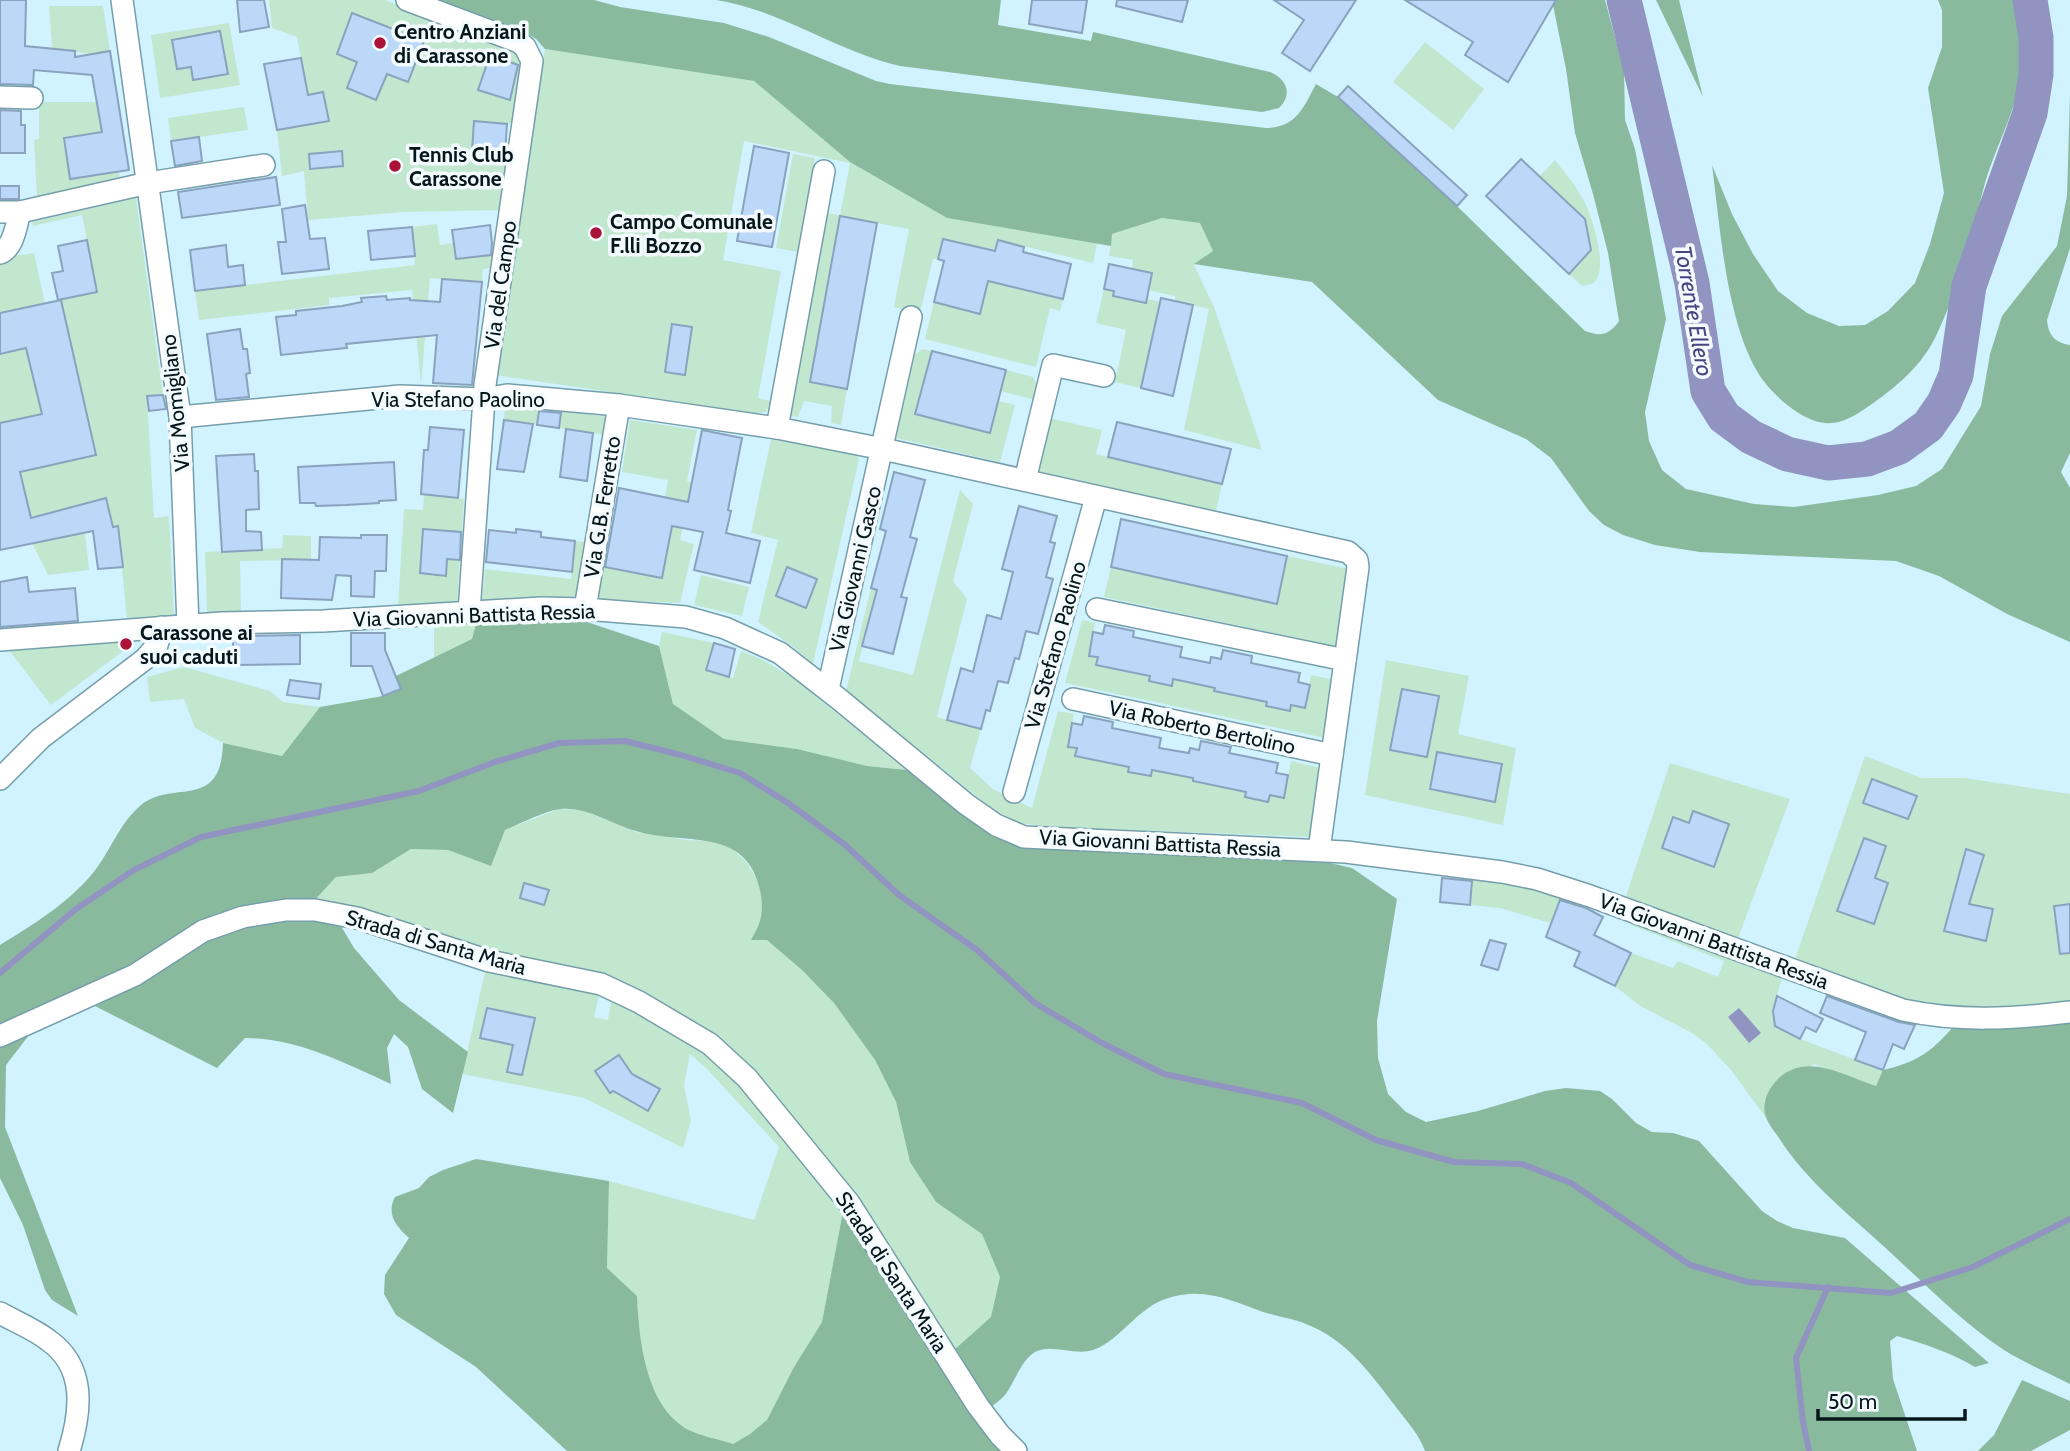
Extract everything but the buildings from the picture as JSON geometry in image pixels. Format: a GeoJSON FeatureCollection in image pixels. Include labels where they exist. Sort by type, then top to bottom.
{"type":"FeatureCollection","features":[{"type":"Feature","properties":{"kind":"street","name":"Via Momigliano"},"geometry":{"type":"LineString","coordinates":[[122,0],[180,417],[188,625]]}},
{"type":"Feature","properties":{"kind":"street","name":"Via del Campo"},"geometry":{"type":"LineString","coordinates":[[407,0],[513,39],[525,47],[533,61],[484,399],[469,612]]}},
{"type":"Feature","properties":{"kind":"street"},"geometry":{"type":"LineString","coordinates":[[0,97],[32,98]]}},
{"type":"Feature","properties":{"kind":"street"},"geometry":{"type":"LineString","coordinates":[[0,253],[6,251],[10,244],[10,212],[148,183],[264,165]]}},
{"type":"Feature","properties":{"kind":"street"},"geometry":{"type":"LineString","coordinates":[[778,428],[824,171]]}},
{"type":"Feature","properties":{"kind":"street"},"geometry":{"type":"LineString","coordinates":[[883,449],[911,317]]}},
{"type":"Feature","properties":{"kind":"street"},"geometry":{"type":"LineString","coordinates":[[1025,480],[1053,365],[1104,376]]}},
{"type":"Feature","properties":{"kind":"street","name":"Via Stefano Paolino"},"geometry":{"type":"LineString","coordinates":[[180,417],[400,396],[484,399],[507,395],[619,405],[778,428],[883,449],[1343,551],[1355,557],[1358,567],[1345,660]]}},
{"type":"Feature","properties":{"kind":"street","name":"Via G.B. Ferretto"},"geometry":{"type":"LineString","coordinates":[[585,609],[619,405]]}},
{"type":"Feature","properties":{"kind":"street","name":"Via Giovanni Gasco"},"geometry":{"type":"LineString","coordinates":[[828,689],[883,449]]}},
{"type":"Feature","properties":{"kind":"street","name":"Via Stefano Paolino"},"geometry":{"type":"LineString","coordinates":[[1014,793],[1096,497]]}},
{"type":"Feature","properties":{"kind":"street","name":"Via Giovanni Battista Ressia"},"geometry":{"type":"LineString","coordinates":[[0,640],[188,625],[331,621],[541,608],[686,617],[725,628],[780,653],[828,689],[966,804],[996,825],[1015,834],[1033,838],[1319,850],[1483,868],[1537,879],[1590,896],[1892,1007],[1921,1014],[1969,1019],[2070,1012]]}},
{"type":"Feature","properties":{"kind":"street"},"geometry":{"type":"LineString","coordinates":[[1097,609],[1345,660],[1319,850]]}},
{"type":"Feature","properties":{"kind":"street"},"geometry":{"type":"LineString","coordinates":[[0,779],[41,738],[145,659],[157,645],[162,627]]}},
{"type":"Feature","properties":{"kind":"street","name":"Via Roberto Bertolino"},"geometry":{"type":"LineString","coordinates":[[1073,699],[1332,755]]}},
{"type":"Feature","properties":{"kind":"street","name":"Strada di Santa Maria"},"geometry":{"type":"LineString","coordinates":[[0,1036],[135,975],[203,931],[243,917],[286,910],[315,910],[357,918],[489,961],[582,978],[610,988],[710,1044],[747,1078],[849,1203],[978,1406],[1016,1451]]}},
{"type":"Feature","properties":{"kind":"street"},"geometry":{"type":"LineString","coordinates":[[0,1313],[48,1340],[59,1349],[70,1366],[80,1404],[78,1422],[69,1451]]}},
{"type":"Feature","properties":{"kind":"green space"},"geometry":{"type":"Polygon","coordinates":[[[269,0],[385,0],[513,48],[524,62],[514,121],[508,124],[474,122],[471,161],[510,161],[505,210],[404,212],[308,220],[304,171],[282,176],[277,130],[329,120],[323,93],[308,95],[297,37],[272,28],[269,0]]]}},
{"type":"Feature","properties":{"kind":"green space"},"geometry":{"type":"Polygon","coordinates":[[[438,0],[594,0],[620,7],[724,23],[769,37],[876,81],[890,84],[1266,128],[1285,124],[1298,115],[1316,84],[1338,97],[1457,206],[1585,331],[1600,334],[1608,332],[1619,321],[1608,253],[1575,133],[1552,0],[1605,0],[1624,71],[1625,120],[1635,149],[1666,319],[1645,412],[1649,441],[1662,470],[1686,489],[1754,504],[1794,507],[1878,495],[1916,486],[1942,469],[1981,406],[1990,354],[2002,316],[2057,246],[2067,196],[2070,95],[2070,248],[2047,320],[2053,337],[2070,345],[2070,453],[2061,472],[2070,488],[2070,642],[2007,614],[1939,576],[1896,561],[1700,552],[1655,545],[1623,535],[1604,525],[1589,511],[1551,458],[1526,439],[1438,400],[1312,282],[1194,264],[1213,251],[1200,223],[1162,218],[1112,234],[1111,246],[947,218],[850,162],[754,81],[545,49],[525,32],[438,0]]]}},
{"type":"Feature","properties":{"kind":"green space"},"geometry":{"type":"Polygon","coordinates":[[[716,0],[1001,0],[998,25],[1091,41],[1093,32],[1270,72],[1281,79],[1287,92],[1279,108],[1262,112],[900,66],[877,60],[763,13],[716,0]]]}},
{"type":"Feature","properties":{"kind":"green space"},"geometry":{"type":"Polygon","coordinates":[[[1656,0],[1679,0],[1703,97],[1656,0]]]}},
{"type":"Feature","properties":{"kind":"green space"},"geometry":{"type":"Polygon","coordinates":[[[1938,0],[2015,0],[2025,47],[2013,109],[1985,183],[1973,234],[1956,287],[1941,326],[1928,350],[1902,380],[1882,397],[1860,412],[1836,423],[1821,423],[1806,417],[1780,399],[1757,371],[1746,349],[1731,299],[1712,165],[1732,214],[1753,254],[1778,291],[1807,313],[1839,326],[1865,325],[1888,311],[1915,283],[1930,244],[1944,193],[1928,88],[1942,47],[1942,10],[1938,0]]]}},
{"type":"Feature","properties":{"kind":"green space"},"geometry":{"type":"Polygon","coordinates":[[[49,6],[103,6],[110,51],[89,54],[52,48],[49,6]]]}},
{"type":"Feature","properties":{"kind":"green space"},"geometry":{"type":"Polygon","coordinates":[[[229,23],[240,85],[160,98],[151,35],[229,23]]]}},
{"type":"Feature","properties":{"kind":"green space"},"geometry":{"type":"Polygon","coordinates":[[[1425,42],[1484,89],[1453,130],[1393,82],[1425,42]]]}},
{"type":"Feature","properties":{"kind":"green space"},"geometry":{"type":"Polygon","coordinates":[[[545,49],[754,81],[850,162],[947,218],[1097,243],[1093,263],[998,240],[995,251],[943,239],[938,259],[933,259],[920,313],[894,307],[909,229],[840,216],[810,382],[847,389],[841,425],[831,423],[832,406],[804,401],[798,417],[790,416],[826,213],[840,215],[850,163],[744,141],[723,260],[781,271],[758,398],[771,401],[766,412],[755,413],[495,375],[545,49]]]}},
{"type":"Feature","properties":{"kind":"green space"},"geometry":{"type":"Polygon","coordinates":[[[39,102],[96,102],[99,119],[107,118],[115,143],[120,178],[37,198],[34,140],[39,139],[39,102]]]}},
{"type":"Feature","properties":{"kind":"green space"},"geometry":{"type":"Polygon","coordinates":[[[244,107],[248,130],[171,141],[168,118],[244,107]]]}},
{"type":"Feature","properties":{"kind":"green space"},"geometry":{"type":"Polygon","coordinates":[[[793,154],[815,158],[798,252],[776,248],[793,154]]]}},
{"type":"Feature","properties":{"kind":"green space"},"geometry":{"type":"Polygon","coordinates":[[[1555,160],[1585,203],[1599,251],[1599,273],[1596,280],[1582,286],[1569,274],[1591,250],[1585,219],[1540,176],[1555,160]]]}},
{"type":"Feature","properties":{"kind":"green space"},"geometry":{"type":"Polygon","coordinates":[[[136,198],[163,395],[147,397],[154,518],[169,516],[174,616],[127,620],[118,527],[113,527],[106,498],[30,518],[20,472],[96,455],[61,300],[97,292],[82,215],[33,226],[32,222],[136,198]]]}},
{"type":"Feature","properties":{"kind":"green space"},"geometry":{"type":"Polygon","coordinates":[[[1162,218],[1200,223],[1213,251],[1194,265],[1214,307],[1262,450],[1184,430],[1209,309],[1175,301],[1175,296],[1148,290],[1152,273],[1132,269],[1133,260],[1109,256],[1112,234],[1162,218]]]}},
{"type":"Feature","properties":{"kind":"green space"},"geometry":{"type":"Polygon","coordinates":[[[437,224],[440,245],[454,243],[456,258],[494,255],[492,268],[483,269],[482,282],[430,278],[421,385],[412,290],[329,298],[329,305],[199,320],[195,291],[415,265],[412,227],[437,224]]]}},
{"type":"Feature","properties":{"kind":"green space"},"geometry":{"type":"Polygon","coordinates":[[[34,253],[45,303],[0,313],[0,258],[34,253]]]}},
{"type":"Feature","properties":{"kind":"green space"},"geometry":{"type":"Polygon","coordinates":[[[988,281],[1063,299],[1060,311],[1050,308],[1036,367],[925,339],[934,302],[980,314],[988,281]]]}},
{"type":"Feature","properties":{"kind":"green space"},"geometry":{"type":"Polygon","coordinates":[[[1104,289],[1114,291],[1113,297],[1133,301],[1134,296],[1161,302],[1141,388],[1115,382],[1126,330],[1096,323],[1104,289]]]}},
{"type":"Feature","properties":{"kind":"green space"},"geometry":{"type":"Polygon","coordinates":[[[26,348],[42,414],[0,423],[0,354],[26,348]]]}},
{"type":"Feature","properties":{"kind":"green space"},"geometry":{"type":"Polygon","coordinates":[[[922,349],[932,351],[916,414],[990,433],[998,401],[1015,405],[1000,462],[896,438],[915,355],[922,349]]]}},
{"type":"Feature","properties":{"kind":"green space"},"geometry":{"type":"Polygon","coordinates":[[[1006,370],[1033,377],[1038,388],[1035,400],[1001,391],[1006,370]]]}},
{"type":"Feature","properties":{"kind":"green space"},"geometry":{"type":"Polygon","coordinates":[[[540,407],[537,425],[504,420],[505,408],[540,407]]]}},
{"type":"Feature","properties":{"kind":"green space"},"geometry":{"type":"Polygon","coordinates":[[[561,410],[607,417],[605,435],[559,428],[561,410]]]}},
{"type":"Feature","properties":{"kind":"green space"},"geometry":{"type":"Polygon","coordinates":[[[1049,418],[1102,430],[1096,454],[1222,484],[1216,511],[1037,471],[1049,418]]]}},
{"type":"Feature","properties":{"kind":"green space"},"geometry":{"type":"Polygon","coordinates":[[[630,420],[697,430],[687,481],[692,483],[680,540],[694,544],[680,603],[598,599],[604,567],[662,578],[677,500],[665,497],[668,480],[622,472],[630,420]]]}},
{"type":"Feature","properties":{"kind":"green space"},"geometry":{"type":"Polygon","coordinates":[[[771,439],[857,455],[859,459],[813,664],[758,622],[778,540],[751,533],[771,439]]]}},
{"type":"Feature","properties":{"kind":"green space"},"geometry":{"type":"Polygon","coordinates":[[[960,490],[973,504],[953,581],[967,599],[937,717],[981,729],[970,768],[993,789],[1032,808],[1058,711],[1074,714],[1068,746],[1077,748],[1075,756],[1129,765],[1128,772],[1150,776],[1152,770],[1166,773],[1171,750],[1188,754],[1194,774],[1193,781],[1246,790],[1245,797],[1268,802],[1270,795],[1284,798],[1291,761],[1321,768],[1310,837],[1049,827],[1020,823],[994,810],[846,691],[871,588],[877,590],[859,661],[913,675],[960,490]]]}},
{"type":"Feature","properties":{"kind":"green space"},"geometry":{"type":"Polygon","coordinates":[[[424,495],[464,499],[457,604],[398,606],[404,509],[423,510],[424,495]]]}},
{"type":"Feature","properties":{"kind":"green space"},"geometry":{"type":"Polygon","coordinates":[[[85,533],[89,570],[48,575],[32,543],[85,533]]]}},
{"type":"Feature","properties":{"kind":"green space"},"geometry":{"type":"Polygon","coordinates":[[[283,535],[311,536],[311,560],[240,561],[241,611],[207,613],[205,552],[282,548],[283,535]]]}},
{"type":"Feature","properties":{"kind":"green space"},"geometry":{"type":"Polygon","coordinates":[[[575,541],[587,542],[578,597],[482,602],[485,569],[571,579],[575,541]]]}},
{"type":"Feature","properties":{"kind":"green space"},"geometry":{"type":"Polygon","coordinates":[[[1287,556],[1349,569],[1339,647],[1104,597],[1111,567],[1276,604],[1287,556]]]}},
{"type":"Feature","properties":{"kind":"green space"},"geometry":{"type":"Polygon","coordinates":[[[701,575],[749,587],[742,616],[694,605],[701,575]]]}},
{"type":"Feature","properties":{"kind":"green space"},"geometry":{"type":"Polygon","coordinates":[[[542,616],[578,619],[659,646],[673,704],[724,739],[797,749],[867,766],[907,770],[974,823],[1009,843],[1039,848],[1330,863],[1352,868],[1397,899],[1377,1021],[1378,1058],[1388,1094],[1406,1112],[1426,1122],[1478,1111],[1545,1091],[1566,1088],[1600,1091],[1636,1123],[1652,1132],[1673,1133],[1699,1141],[1762,1211],[1777,1221],[1793,1228],[1845,1238],[1989,1363],[1975,1367],[1927,1345],[1897,1336],[1890,1341],[1893,1379],[1917,1451],[1425,1451],[1412,1428],[1369,1373],[1338,1342],[1301,1322],[1223,1298],[1192,1294],[1166,1299],[1154,1305],[1114,1338],[1093,1350],[1078,1352],[1049,1349],[1035,1352],[1022,1366],[1005,1395],[989,1409],[953,1351],[991,1317],[1000,1277],[982,1234],[936,1202],[910,1162],[896,1102],[875,1060],[834,1003],[802,970],[767,940],[751,940],[758,928],[762,910],[760,890],[753,869],[741,855],[727,847],[636,831],[580,810],[553,810],[505,830],[491,866],[448,850],[411,849],[372,873],[336,877],[312,903],[143,960],[0,1029],[0,945],[50,913],[83,884],[99,865],[126,821],[140,806],[153,798],[204,786],[214,778],[220,765],[223,743],[282,756],[320,707],[383,696],[400,689],[396,676],[472,639],[477,621],[542,616]]]}},
{"type":"Feature","properties":{"kind":"green space"},"geometry":{"type":"Polygon","coordinates":[[[1082,620],[1095,623],[1089,655],[1098,657],[1097,665],[1150,674],[1149,681],[1172,685],[1173,679],[1187,682],[1192,659],[1210,663],[1216,683],[1214,691],[1268,700],[1267,706],[1289,711],[1291,705],[1305,707],[1311,675],[1335,680],[1325,738],[1065,683],[1082,620]]]}},
{"type":"Feature","properties":{"kind":"green space"},"geometry":{"type":"Polygon","coordinates":[[[477,621],[473,639],[434,659],[434,624],[477,621]]]}},
{"type":"Feature","properties":{"kind":"green space"},"geometry":{"type":"Polygon","coordinates":[[[662,632],[714,643],[706,670],[733,678],[741,651],[763,660],[793,678],[907,770],[867,766],[797,749],[724,739],[673,704],[659,646],[662,632]]]}},
{"type":"Feature","properties":{"kind":"green space"},"geometry":{"type":"Polygon","coordinates":[[[139,639],[51,705],[9,650],[139,639]]]}},
{"type":"Feature","properties":{"kind":"green space"},"geometry":{"type":"Polygon","coordinates":[[[1386,660],[1469,676],[1458,734],[1516,748],[1503,825],[1365,795],[1386,660]]]}},
{"type":"Feature","properties":{"kind":"green space"},"geometry":{"type":"Polygon","coordinates":[[[184,667],[270,691],[283,702],[320,707],[282,756],[223,743],[195,728],[184,699],[150,702],[147,677],[184,667]]]}},
{"type":"Feature","properties":{"kind":"green space"},"geometry":{"type":"Polygon","coordinates":[[[1865,756],[1922,778],[1965,778],[2070,794],[2070,1004],[1971,1010],[1906,1002],[1794,962],[1865,756]]]}},
{"type":"Feature","properties":{"kind":"green space"},"geometry":{"type":"Polygon","coordinates":[[[1670,763],[1790,799],[1737,941],[1625,899],[1670,763]]]}},
{"type":"Feature","properties":{"kind":"green space"},"geometry":{"type":"Polygon","coordinates":[[[559,809],[581,810],[636,832],[685,840],[712,841],[731,847],[748,864],[759,884],[764,908],[761,925],[767,940],[802,970],[834,1003],[875,1060],[896,1102],[910,1162],[936,1202],[982,1234],[1000,1277],[991,1318],[953,1351],[848,1188],[815,1145],[753,1073],[672,1014],[396,919],[356,909],[312,903],[336,877],[372,873],[411,849],[448,850],[491,866],[504,830],[559,809]]]}},
{"type":"Feature","properties":{"kind":"green space"},"geometry":{"type":"Polygon","coordinates":[[[1472,878],[1521,886],[1561,897],[1550,923],[1500,908],[1470,905],[1472,878]]]}},
{"type":"Feature","properties":{"kind":"green space"},"geometry":{"type":"Polygon","coordinates":[[[296,918],[338,921],[354,948],[399,1000],[468,1052],[453,1113],[422,1089],[408,1047],[394,1034],[387,1048],[391,1084],[320,1053],[265,1039],[245,1038],[217,1068],[91,1004],[216,934],[245,925],[296,918]]]}},
{"type":"Feature","properties":{"kind":"green space"},"geometry":{"type":"Polygon","coordinates":[[[1632,920],[1782,977],[1773,1011],[1776,1026],[1800,1039],[1883,1070],[1876,1087],[1814,1064],[1764,1100],[1766,1118],[1731,1070],[1706,1043],[1640,1006],[1615,986],[1631,953],[1673,968],[1678,961],[1718,977],[1724,961],[1631,925],[1632,920]]]}},
{"type":"Feature","properties":{"kind":"green space"},"geometry":{"type":"Polygon","coordinates":[[[486,968],[600,991],[594,1017],[608,1020],[612,996],[720,1060],[844,1206],[822,1322],[794,1367],[767,1420],[733,1444],[691,1431],[676,1421],[655,1391],[643,1353],[637,1296],[607,1268],[609,1181],[754,1220],[779,1147],[690,1054],[684,1085],[691,1121],[683,1148],[584,1098],[462,1074],[486,968]]]}},
{"type":"Feature","properties":{"kind":"green space"},"geometry":{"type":"Polygon","coordinates":[[[2070,1021],[2070,1384],[2004,1350],[1946,1304],[1801,1168],[1771,1126],[1764,1107],[1768,1092],[1778,1079],[1801,1067],[1826,1068],[1876,1086],[1883,1070],[1905,1064],[1922,1055],[1953,1027],[2070,1021]]]}},
{"type":"Feature","properties":{"kind":"green space"},"geometry":{"type":"Polygon","coordinates":[[[33,1030],[6,1065],[5,1127],[78,1316],[52,1300],[45,1290],[23,1225],[0,1178],[0,1043],[33,1030]]]}},
{"type":"Feature","properties":{"kind":"green space"},"geometry":{"type":"Polygon","coordinates":[[[476,1159],[609,1181],[607,1268],[637,1296],[643,1353],[655,1391],[676,1421],[691,1431],[733,1444],[767,1420],[794,1367],[822,1322],[844,1206],[1005,1451],[567,1451],[476,1367],[396,1315],[384,1294],[385,1275],[409,1238],[400,1229],[392,1214],[395,1197],[419,1188],[429,1177],[443,1170],[476,1159]]]}},
{"type":"Feature","properties":{"kind":"green space"},"geometry":{"type":"Polygon","coordinates":[[[2022,1380],[2070,1401],[2070,1430],[2031,1451],[1978,1451],[1994,1435],[2022,1380]]]}},
{"type":"Feature","properties":{"kind":"water"},"geometry":{"type":"Polygon","coordinates":[[[1739,1008],[1761,1033],[1749,1043],[1728,1017],[1739,1008]]]}},
{"type":"Feature","properties":{"kind":"waterway","name":"Torrente Ellero"},"geometry":{"type":"LineString","coordinates":[[1624,0],[1692,283],[1708,391],[1724,417],[1751,437],[1787,454],[1828,463],[1867,459],[1899,447],[1928,426],[1944,403],[1956,375],[1969,286],[2030,113],[2036,74],[2036,38],[2030,0]]}},
{"type":"Feature","properties":{"kind":"waterway"},"geometry":{"type":"LineString","coordinates":[[0,973],[76,909],[134,870],[201,837],[419,791],[495,762],[559,743],[625,741],[740,773],[788,803],[844,844],[899,895],[977,950],[1035,1003],[1102,1043],[1164,1074],[1302,1103],[1376,1140],[1454,1162],[1522,1164],[1571,1183],[1690,1265],[1748,1282],[1891,1293],[1973,1267],[2070,1219]]}},
{"type":"Feature","properties":{"kind":"waterway"},"geometry":{"type":"LineString","coordinates":[[1809,1451],[1796,1358],[1828,1287]]}},
{"type":"Feature","properties":{"kind":"place","name":"Centro Anziani di Carassone"},"geometry":{"type":"Point","coordinates":[380,43]}},
{"type":"Feature","properties":{"kind":"place","name":"Tennis Club Carassone"},"geometry":{"type":"Point","coordinates":[395,166]}},
{"type":"Feature","properties":{"kind":"place","name":"Campo Comunale F.lli Bozzo"},"geometry":{"type":"Point","coordinates":[596,233]}},
{"type":"Feature","properties":{"kind":"place","name":"Carassone ai suoi caduti"},"geometry":{"type":"Point","coordinates":[126,644]}}]}
